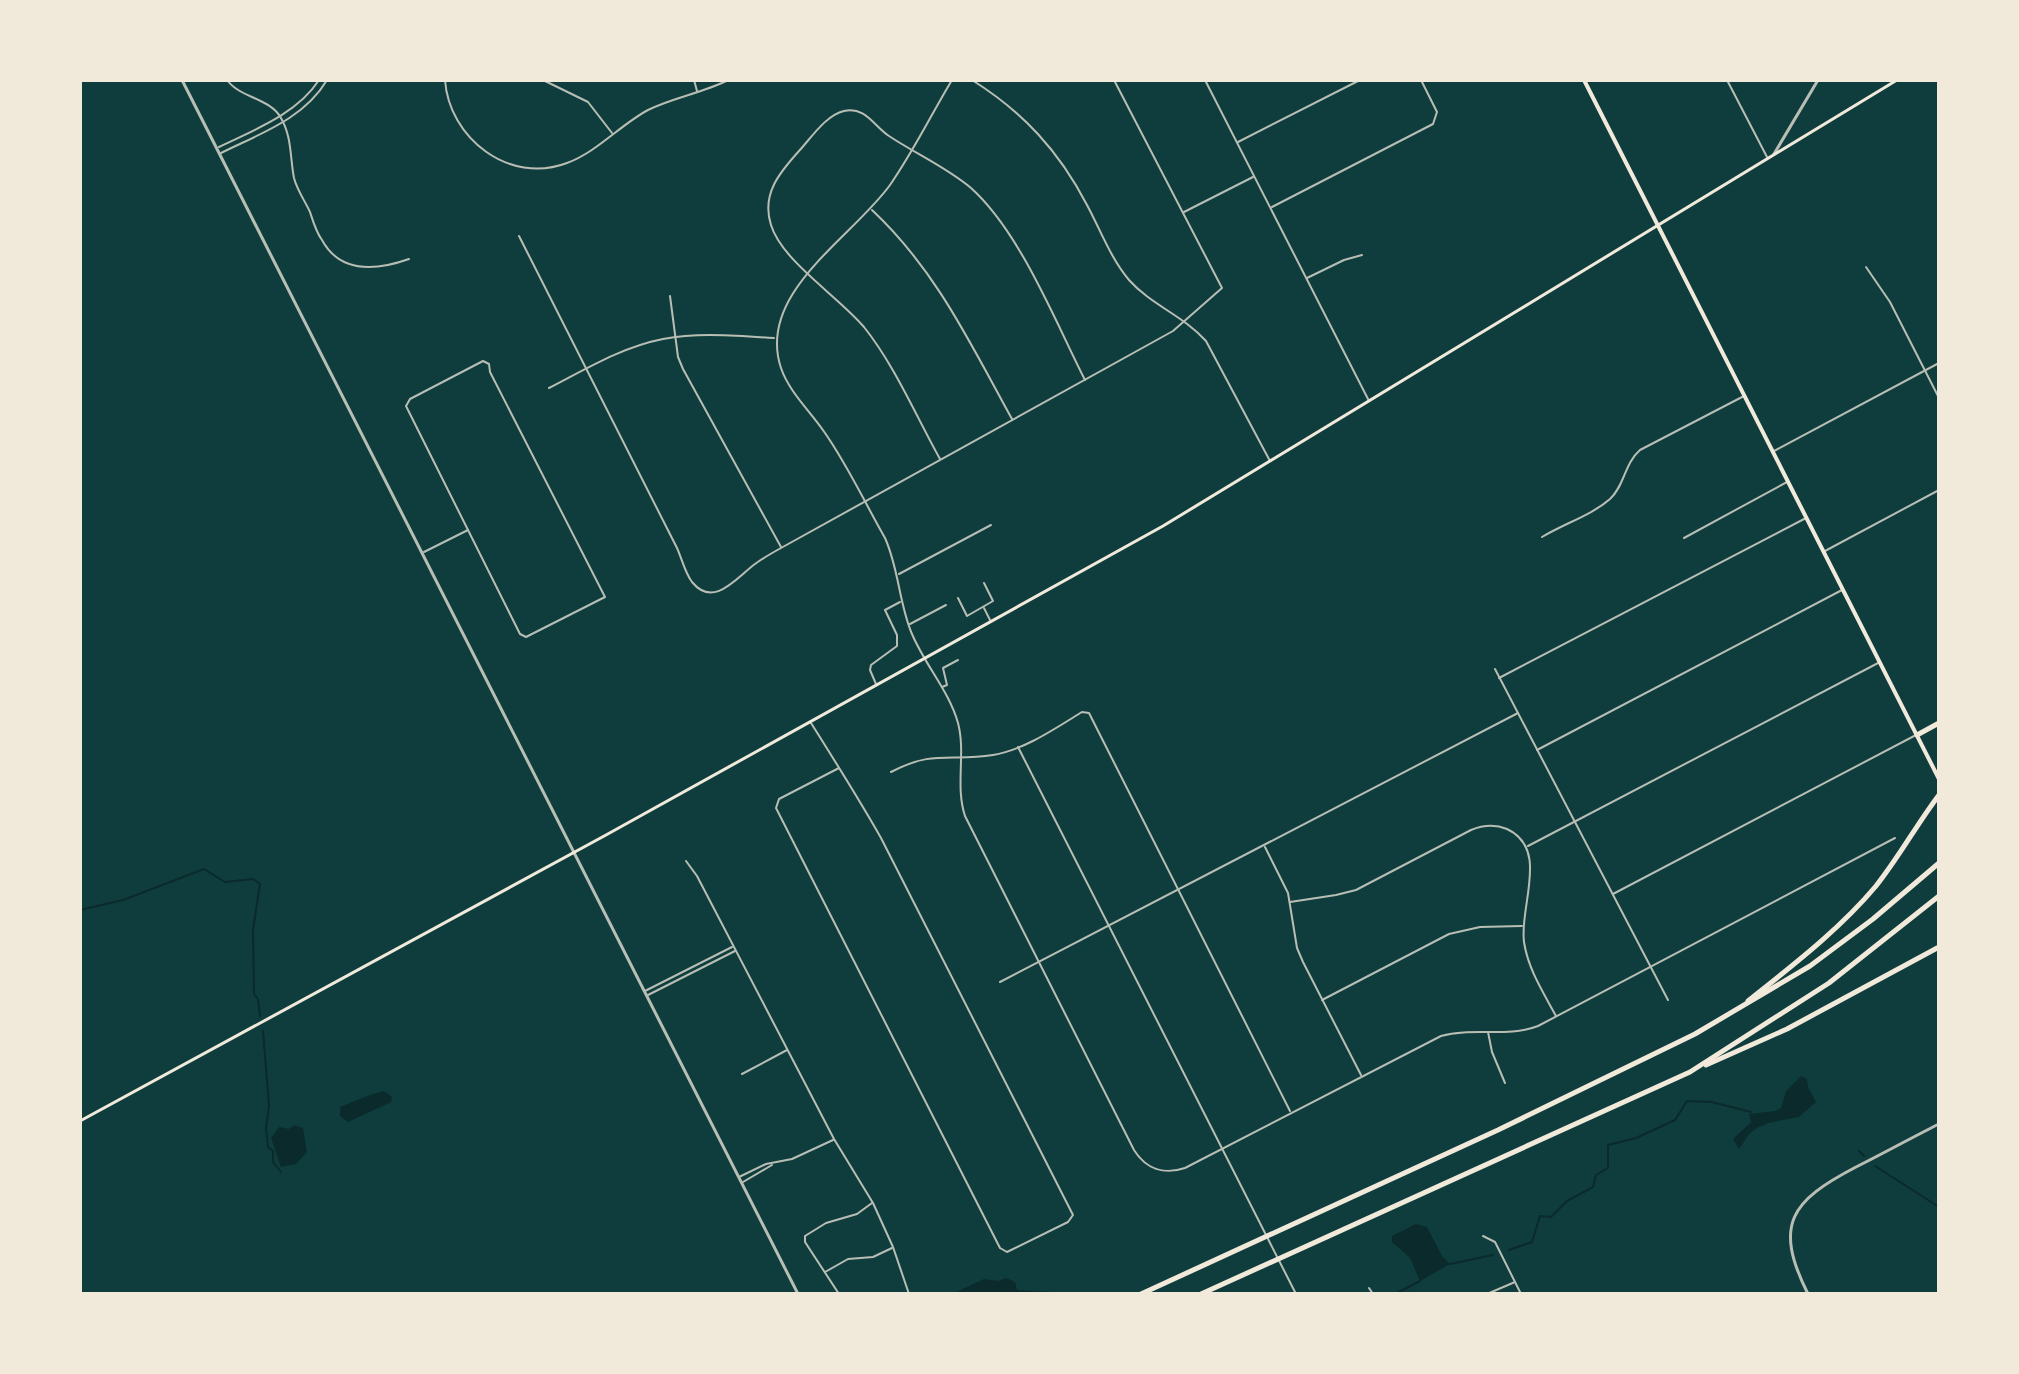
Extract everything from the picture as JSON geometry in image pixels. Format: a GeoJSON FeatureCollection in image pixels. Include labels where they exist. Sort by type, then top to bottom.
{"type":"FeatureCollection","features":[{"type":"Feature","properties":{"kind":"highway"},"geometry":{"type":"LineString","coordinates":[[1917,735],[1939,723]]}},
{"type":"Feature","properties":{"kind":"highway"},"geometry":{"type":"LineString","coordinates":[[1737,1010],[1817,945],[1859,905],[1889,869],[1939,795]]}},
{"type":"Feature","properties":{"kind":"highway"},"geometry":{"type":"LineString","coordinates":[[1141,1294],[1623,1071],[1737,1010],[1787,982],[1832,951],[1939,863]]}},
{"type":"Feature","properties":{"kind":"highway"},"geometry":{"type":"LineString","coordinates":[[1690,1072],[1829,983],[1939,896]]}},
{"type":"Feature","properties":{"kind":"highway"},"geometry":{"type":"LineString","coordinates":[[1201,1294],[1778,1034],[1939,947]]}},
{"type":"Feature","properties":{"kind":"main road"},"geometry":{"type":"LineString","coordinates":[[1584,80],[1939,779]]}},
{"type":"Feature","properties":{"kind":"main road"},"geometry":{"type":"LineString","coordinates":[[80,1121],[575,852],[1163,526],[1897,80]]}},
{"type":"Feature","properties":{"kind":"street"},"geometry":{"type":"LineString","coordinates":[[182,80],[798,1294]]}},
{"type":"Feature","properties":{"kind":"street"},"geometry":{"type":"LineString","coordinates":[[227,80],[247,96],[270,106],[280,116],[289,137],[295,183],[322,243],[339,258],[365,269],[387,267],[409,259]]}},
{"type":"Feature","properties":{"kind":"street"},"geometry":{"type":"LineString","coordinates":[[217,148],[297,105],[319,80]]}},
{"type":"Feature","properties":{"kind":"street"},"geometry":{"type":"LineString","coordinates":[[220,154],[305,107],[327,80]]}},
{"type":"Feature","properties":{"kind":"street"},"geometry":{"type":"LineString","coordinates":[[445,80],[449,103],[463,131],[485,151],[512,165],[543,168],[569,163],[651,109],[728,80]]}},
{"type":"Feature","properties":{"kind":"street"},"geometry":{"type":"LineString","coordinates":[[543,80],[588,102],[613,134]]}},
{"type":"Feature","properties":{"kind":"street"},"geometry":{"type":"LineString","coordinates":[[694,80],[698,92]]}},
{"type":"Feature","properties":{"kind":"street"},"geometry":{"type":"LineString","coordinates":[[952,80],[890,185],[785,305],[776,338],[778,358],[786,380],[827,435],[885,538],[898,575],[909,625],[957,721],[960,793],[965,816],[1134,1150],[1145,1164],[1158,1170],[1179,1170],[1441,1036],[1460,1032],[1525,1030],[1556,1017],[1895,838]]}},
{"type":"Feature","properties":{"kind":"street"},"geometry":{"type":"LineString","coordinates":[[972,80],[1005,102],[1043,137],[1074,179],[1123,273],[1145,295],[1200,334],[1212,349],[1270,462]]}},
{"type":"Feature","properties":{"kind":"street"},"geometry":{"type":"LineString","coordinates":[[519,236],[688,575],[696,586],[706,591],[725,590],[755,563],[1185,322],[1222,288],[1114,80]]}},
{"type":"Feature","properties":{"kind":"street"},"geometry":{"type":"LineString","coordinates":[[1205,80],[1370,402]]}},
{"type":"Feature","properties":{"kind":"street"},"geometry":{"type":"LineString","coordinates":[[1237,143],[1360,80]]}},
{"type":"Feature","properties":{"kind":"street"},"geometry":{"type":"LineString","coordinates":[[1270,208],[1433,124],[1437,112],[1421,80]]}},
{"type":"Feature","properties":{"kind":"street"},"geometry":{"type":"LineString","coordinates":[[1727,80],[1767,158]]}},
{"type":"Feature","properties":{"kind":"street"},"geometry":{"type":"LineString","coordinates":[[1774,154],[1818,80]]}},
{"type":"Feature","properties":{"kind":"street"},"geometry":{"type":"LineString","coordinates":[[941,460],[871,336],[782,247],[770,223],[770,194],[782,170],[831,118],[845,110],[863,113],[882,131],[964,183],[1000,220],[1016,245],[1085,380]]}},
{"type":"Feature","properties":{"kind":"street"},"geometry":{"type":"LineString","coordinates":[[1184,212],[1254,176]]}},
{"type":"Feature","properties":{"kind":"street"},"geometry":{"type":"LineString","coordinates":[[871,209],[901,238],[932,278],[1012,420]]}},
{"type":"Feature","properties":{"kind":"street"},"geometry":{"type":"LineString","coordinates":[[1306,279],[1344,260],[1362,255]]}},
{"type":"Feature","properties":{"kind":"street"},"geometry":{"type":"LineString","coordinates":[[1866,267],[1890,302],[1939,398]]}},
{"type":"Feature","properties":{"kind":"street"},"geometry":{"type":"LineString","coordinates":[[670,296],[675,338],[683,369],[781,548]]}},
{"type":"Feature","properties":{"kind":"street"},"geometry":{"type":"LineString","coordinates":[[549,388],[625,351],[675,338],[706,335],[776,338]]}},
{"type":"Feature","properties":{"kind":"street"},"geometry":{"type":"LineString","coordinates":[[483,361],[489,364],[497,386],[605,597],[526,637],[521,636],[469,529],[406,404],[410,399],[483,361]]}},
{"type":"Feature","properties":{"kind":"street"},"geometry":{"type":"LineString","coordinates":[[1773,451],[1939,363]]}},
{"type":"Feature","properties":{"kind":"street"},"geometry":{"type":"LineString","coordinates":[[1542,537],[1609,499],[1619,487],[1628,463],[1640,450],[1745,396]]}},
{"type":"Feature","properties":{"kind":"street"},"geometry":{"type":"LineString","coordinates":[[1684,538],[1788,482]]}},
{"type":"Feature","properties":{"kind":"street"},"geometry":{"type":"LineString","coordinates":[[1824,551],[1939,490]]}},
{"type":"Feature","properties":{"kind":"street"},"geometry":{"type":"LineString","coordinates":[[1499,678],[1807,518]]}},
{"type":"Feature","properties":{"kind":"street"},"geometry":{"type":"LineString","coordinates":[[898,575],[991,525]]}},
{"type":"Feature","properties":{"kind":"street"},"geometry":{"type":"LineString","coordinates":[[422,553],[469,529]]}},
{"type":"Feature","properties":{"kind":"street"},"geometry":{"type":"LineString","coordinates":[[958,598],[967,616],[983,607],[993,601],[984,583]]}},
{"type":"Feature","properties":{"kind":"street"},"geometry":{"type":"LineString","coordinates":[[1537,750],[1843,590]]}},
{"type":"Feature","properties":{"kind":"street"},"geometry":{"type":"LineString","coordinates":[[876,685],[871,665],[897,646],[897,635],[885,610],[902,601]]}},
{"type":"Feature","properties":{"kind":"street"},"geometry":{"type":"LineString","coordinates":[[909,625],[946,605]]}},
{"type":"Feature","properties":{"kind":"street"},"geometry":{"type":"LineString","coordinates":[[983,607],[991,621]]}},
{"type":"Feature","properties":{"kind":"street"},"geometry":{"type":"LineString","coordinates":[[941,688],[947,685],[943,668],[958,660]]}},
{"type":"Feature","properties":{"kind":"street"},"geometry":{"type":"LineString","coordinates":[[1527,847],[1880,662]]}},
{"type":"Feature","properties":{"kind":"street"},"geometry":{"type":"LineString","coordinates":[[1495,669],[1668,1000]]}},
{"type":"Feature","properties":{"kind":"street"},"geometry":{"type":"LineString","coordinates":[[891,772],[924,758],[992,756],[1018,747],[1078,713],[1088,712],[1290,1113]]}},
{"type":"Feature","properties":{"kind":"street"},"geometry":{"type":"LineString","coordinates":[[1000,982],[1518,713]]}},
{"type":"Feature","properties":{"kind":"street"},"geometry":{"type":"LineString","coordinates":[[810,721],[839,768],[881,838],[1072,1217],[1068,1222],[1004,1251],[776,808],[776,803],[839,768]]}},
{"type":"Feature","properties":{"kind":"street"},"geometry":{"type":"LineString","coordinates":[[1612,895],[1917,735]]}},
{"type":"Feature","properties":{"kind":"street"},"geometry":{"type":"LineString","coordinates":[[1018,747],[1296,1294]]}},
{"type":"Feature","properties":{"kind":"street"},"geometry":{"type":"LineString","coordinates":[[1290,902],[1356,890],[1480,826],[1503,828],[1518,836],[1527,847],[1531,869],[1523,926],[1530,964],[1556,1017]]}},
{"type":"Feature","properties":{"kind":"street"},"geometry":{"type":"LineString","coordinates":[[1264,845],[1286,886],[1299,953],[1362,1076]]}},
{"type":"Feature","properties":{"kind":"street"},"geometry":{"type":"LineString","coordinates":[[686,861],[697,876],[834,1139],[873,1203],[893,1247],[909,1294]]}},
{"type":"Feature","properties":{"kind":"street"},"geometry":{"type":"LineString","coordinates":[[1322,1000],[1449,934],[1480,927],[1523,926]]}},
{"type":"Feature","properties":{"kind":"street"},"geometry":{"type":"LineString","coordinates":[[646,993],[733,946]]}},
{"type":"Feature","properties":{"kind":"street"},"geometry":{"type":"LineString","coordinates":[[646,993],[735,951]]}},
{"type":"Feature","properties":{"kind":"street"},"geometry":{"type":"LineString","coordinates":[[704,961],[706,966]]}},
{"type":"Feature","properties":{"kind":"street"},"geometry":{"type":"LineString","coordinates":[[1488,1032],[1492,1052],[1505,1083]]}},
{"type":"Feature","properties":{"kind":"street"},"geometry":{"type":"LineString","coordinates":[[742,1074],[788,1049]]}},
{"type":"Feature","properties":{"kind":"street"},"geometry":{"type":"LineString","coordinates":[[1808,1294],[1793,1264],[1790,1242],[1793,1222],[1804,1201],[1825,1183],[1939,1124]]}},
{"type":"Feature","properties":{"kind":"street"},"geometry":{"type":"LineString","coordinates":[[739,1177],[766,1164],[792,1159],[834,1139]]}},
{"type":"Feature","properties":{"kind":"street"},"geometry":{"type":"LineString","coordinates":[[742,1182],[774,1163]]}},
{"type":"Feature","properties":{"kind":"street"},"geometry":{"type":"LineString","coordinates":[[839,1294],[805,1242],[805,1236],[826,1223],[857,1214],[873,1203]]}},
{"type":"Feature","properties":{"kind":"street"},"geometry":{"type":"LineString","coordinates":[[1483,1236],[1495,1242],[1521,1294]]}},
{"type":"Feature","properties":{"kind":"street"},"geometry":{"type":"LineString","coordinates":[[825,1272],[840,1262],[873,1257],[893,1247]]}},
{"type":"Feature","properties":{"kind":"street"},"geometry":{"type":"LineString","coordinates":[[1487,1294],[1515,1282]]}},
{"type":"Feature","properties":{"kind":"street"},"geometry":{"type":"LineString","coordinates":[[1369,1288],[1373,1294]]}},
{"type":"Feature","properties":{"kind":"water"},"geometry":{"type":"Polygon","coordinates":[[[1801,1076],[1807,1079],[1816,1102],[1799,1117],[1757,1128],[1739,1149],[1733,1139],[1751,1122],[1749,1114],[1781,1108],[1786,1091],[1801,1076]]]}},
{"type":"Feature","properties":{"kind":"water"},"geometry":{"type":"Polygon","coordinates":[[[384,1091],[392,1097],[391,1102],[348,1122],[340,1116],[340,1107],[384,1091]]]}},
{"type":"Feature","properties":{"kind":"water"},"geometry":{"type":"Polygon","coordinates":[[[294,1125],[303,1128],[307,1152],[296,1164],[281,1167],[271,1138],[279,1127],[289,1129],[294,1125]]]}},
{"type":"Feature","properties":{"kind":"water"},"geometry":{"type":"Polygon","coordinates":[[[1416,1224],[1427,1227],[1442,1256],[1450,1264],[1420,1281],[1410,1258],[1392,1242],[1392,1236],[1416,1224]]]}},
{"type":"Feature","properties":{"kind":"water"},"geometry":{"type":"Polygon","coordinates":[[[1006,1278],[1015,1282],[1015,1294],[952,1294],[984,1279],[998,1281],[1006,1278]]]}},
{"type":"Feature","properties":{"kind":"waterway"},"geometry":{"type":"LineString","coordinates":[[80,910],[123,900],[204,869],[225,882],[253,879],[260,884],[253,930],[254,994],[258,999],[260,1016]]}},
{"type":"Feature","properties":{"kind":"waterway"},"geometry":{"type":"LineString","coordinates":[[263,1031],[269,1106],[266,1128],[268,1147],[273,1151],[273,1162],[281,1172]]}},
{"type":"Feature","properties":{"kind":"waterway"},"geometry":{"type":"LineString","coordinates":[[1509,1250],[1532,1242],[1540,1216],[1551,1217],[1567,1201],[1593,1187],[1596,1175],[1608,1168],[1608,1145],[1636,1138],[1675,1120],[1687,1101],[1712,1102],[1751,1112]]}},
{"type":"Feature","properties":{"kind":"waterway"},"geometry":{"type":"LineString","coordinates":[[1859,1151],[1864,1156]]}},
{"type":"Feature","properties":{"kind":"waterway"},"geometry":{"type":"LineString","coordinates":[[1875,1166],[1939,1207]]}},
{"type":"Feature","properties":{"kind":"waterway"},"geometry":{"type":"LineString","coordinates":[[1450,1264],[1493,1255]]}},
{"type":"Feature","properties":{"kind":"waterway"},"geometry":{"type":"LineString","coordinates":[[1395,1294],[1420,1281]]}},
{"type":"Feature","properties":{"kind":"waterway"},"geometry":{"type":"LineString","coordinates":[[1017,1291],[1066,1294]]}}]}
